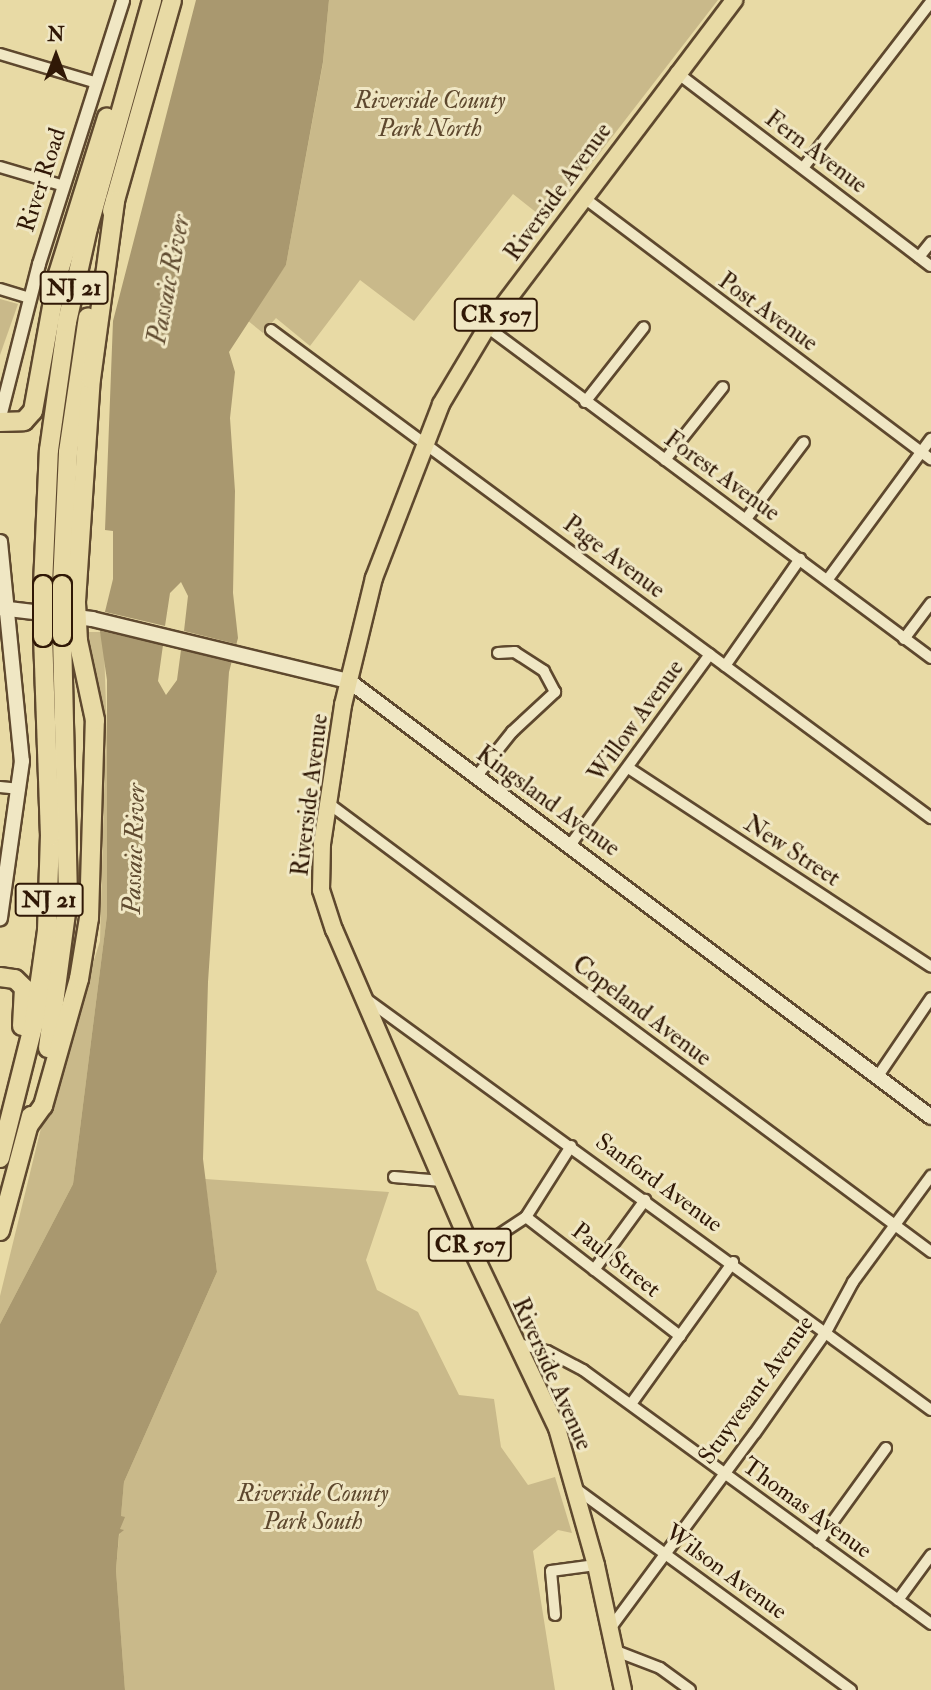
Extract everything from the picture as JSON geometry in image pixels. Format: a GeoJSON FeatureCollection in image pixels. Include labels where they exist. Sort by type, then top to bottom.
{"type":"FeatureCollection","features":[{"type":"Feature","properties":{"kind":"highway"},"geometry":{"type":"LineString","coordinates":[[0,422],[24,421],[33,411],[65,249],[152,0]]}},
{"type":"Feature","properties":{"kind":"highway","name":"NJ 21"},"geometry":{"type":"LineString","coordinates":[[0,1158],[34,1023],[47,930],[50,836],[43,585],[48,461],[67,322],[88,228],[152,0]]}},
{"type":"Feature","properties":{"kind":"highway","name":"NJ 21"},"geometry":{"type":"LineString","coordinates":[[0,1231],[53,1027],[66,932],[68,836],[62,585],[73,410],[92,294],[115,201],[172,0]]}},
{"type":"Feature","properties":{"kind":"highway"},"geometry":{"type":"LineString","coordinates":[[29,1125],[43,1105],[79,979],[89,918],[95,720],[84,618],[91,379],[115,201]]}},
{"type":"Feature","properties":{"kind":"highway"},"geometry":{"type":"LineString","coordinates":[[0,977],[20,983],[26,996],[0,1139]]}},
{"type":"Feature","properties":{"kind":"main road","name":"Riverside Avenue"},"geometry":{"type":"LineString","coordinates":[[623,1690],[612,1626],[557,1428],[473,1252],[360,994],[321,890],[328,803],[349,681],[374,578],[425,442],[452,381],[487,327],[583,197],[676,72],[734,0]]}},
{"type":"Feature","properties":{"kind":"main road"},"geometry":{"type":"LineString","coordinates":[[0,542],[4,608],[22,735],[20,789],[0,918]]}},
{"type":"Feature","properties":{"kind":"main road","name":"Kingsland Avenue"},"geometry":{"type":"LineString","coordinates":[[4,608],[84,618],[349,681],[476,777],[571,844],[931,1117]]}},
{"type":"Feature","properties":{"kind":"street","name":"River Road"},"geometry":{"type":"LineString","coordinates":[[0,416],[29,298],[123,0]]}},
{"type":"Feature","properties":{"kind":"street"},"geometry":{"type":"LineString","coordinates":[[803,168],[931,2]]}},
{"type":"Feature","properties":{"kind":"street"},"geometry":{"type":"LineString","coordinates":[[0,54],[97,83]]}},
{"type":"Feature","properties":{"kind":"street","name":"Fern Avenue"},"geometry":{"type":"LineString","coordinates":[[676,72],[931,266]]}},
{"type":"Feature","properties":{"kind":"street"},"geometry":{"type":"LineString","coordinates":[[0,167],[64,186]]}},
{"type":"Feature","properties":{"kind":"street","name":"Post Avenue"},"geometry":{"type":"LineString","coordinates":[[583,197],[931,459]]}},
{"type":"Feature","properties":{"kind":"street"},"geometry":{"type":"LineString","coordinates":[[919,257],[931,242]]}},
{"type":"Feature","properties":{"kind":"street"},"geometry":{"type":"LineString","coordinates":[[0,289],[29,298]]}},
{"type":"Feature","properties":{"kind":"street","name":"Forest Avenue"},"geometry":{"type":"LineString","coordinates":[[487,327],[931,658]]}},
{"type":"Feature","properties":{"kind":"street"},"geometry":{"type":"LineString","coordinates":[[585,402],[644,327]]}},
{"type":"Feature","properties":{"kind":"street","name":"Page Avenue"},"geometry":{"type":"LineString","coordinates":[[271,330],[931,818]]}},
{"type":"Feature","properties":{"kind":"street"},"geometry":{"type":"LineString","coordinates":[[665,460],[723,387]]}},
{"type":"Feature","properties":{"kind":"street"},"geometry":{"type":"LineString","coordinates":[[828,579],[931,439]]}},
{"type":"Feature","properties":{"kind":"street"},"geometry":{"type":"LineString","coordinates":[[746,519],[804,442]]}},
{"type":"Feature","properties":{"kind":"street","name":"Willow Avenue"},"geometry":{"type":"LineString","coordinates":[[725,666],[800,559]]}},
{"type":"Feature","properties":{"kind":"street"},"geometry":{"type":"LineString","coordinates":[[904,639],[931,603]]}},
{"type":"Feature","properties":{"kind":"street"},"geometry":{"type":"LineString","coordinates":[[476,777],[512,732],[555,692],[544,671],[515,652],[498,653]]}},
{"type":"Feature","properties":{"kind":"street","name":"Willow Avenue"},"geometry":{"type":"LineString","coordinates":[[571,844],[629,769],[710,654]]}},
{"type":"Feature","properties":{"kind":"street","name":"New Street"},"geometry":{"type":"LineString","coordinates":[[629,769],[931,967]]}},
{"type":"Feature","properties":{"kind":"street"},"geometry":{"type":"LineString","coordinates":[[0,787],[20,789]]}},
{"type":"Feature","properties":{"kind":"street","name":"Copeland Avenue"},"geometry":{"type":"LineString","coordinates":[[328,803],[931,1252]]}},
{"type":"Feature","properties":{"kind":"street","name":"Sanford Avenue"},"geometry":{"type":"LineString","coordinates":[[360,994],[733,1262],[931,1410]]}},
{"type":"Feature","properties":{"kind":"street"},"geometry":{"type":"LineString","coordinates":[[878,1076],[931,998]]}},
{"type":"Feature","properties":{"kind":"street"},"geometry":{"type":"LineString","coordinates":[[473,1252],[526,1217],[571,1146]]}},
{"type":"Feature","properties":{"kind":"street","name":"Stuyvesant Avenue"},"geometry":{"type":"LineString","coordinates":[[612,1626],[826,1332],[853,1282],[931,1176]]}},
{"type":"Feature","properties":{"kind":"street"},"geometry":{"type":"LineString","coordinates":[[394,1177],[442,1181]]}},
{"type":"Feature","properties":{"kind":"street"},"geometry":{"type":"LineString","coordinates":[[594,1270],[645,1200]]}},
{"type":"Feature","properties":{"kind":"street","name":"Paul Street"},"geometry":{"type":"LineString","coordinates":[[526,1217],[680,1336]]}},
{"type":"Feature","properties":{"kind":"street"},"geometry":{"type":"LineString","coordinates":[[631,1405],[733,1262]]}},
{"type":"Feature","properties":{"kind":"street","name":"Thomas Avenue"},"geometry":{"type":"LineString","coordinates":[[515,1342],[566,1359],[931,1624]]}},
{"type":"Feature","properties":{"kind":"street"},"geometry":{"type":"LineString","coordinates":[[818,1542],[886,1448]]}},
{"type":"Feature","properties":{"kind":"street","name":"Wilson Avenue"},"geometry":{"type":"LineString","coordinates":[[575,1488],[851,1690]]}},
{"type":"Feature","properties":{"kind":"street"},"geometry":{"type":"LineString","coordinates":[[898,1600],[931,1555]]}},
{"type":"Feature","properties":{"kind":"street"},"geometry":{"type":"LineString","coordinates":[[555,1615],[551,1571],[596,1565]]}},
{"type":"Feature","properties":{"kind":"street"},"geometry":{"type":"LineString","coordinates":[[616,1651],[660,1668],[690,1690]]}},
{"type":"Feature","properties":{"kind":"green space","name":"Riverside County Park North"},"geometry":{"type":"Polygon","coordinates":[[[329,0],[718,0],[547,221],[513,194],[414,321],[360,280],[310,346],[276,318],[263,333],[247,320],[286,265],[323,63],[329,0]]]}},
{"type":"Feature","properties":{"kind":"green space"},"geometry":{"type":"Polygon","coordinates":[[[0,299],[18,304],[0,355],[0,299]]]}},
{"type":"Feature","properties":{"kind":"green space"},"geometry":{"type":"Polygon","coordinates":[[[88,632],[100,632],[104,646],[110,830],[107,915],[73,1184],[0,1324],[0,1296],[40,1132],[100,941],[106,722],[88,632]]]}},
{"type":"Feature","properties":{"kind":"green space","name":"Riverside County Park South"},"geometry":{"type":"Polygon","coordinates":[[[205,1179],[389,1192],[366,1260],[377,1290],[418,1312],[459,1395],[494,1399],[501,1447],[528,1485],[555,1477],[572,1533],[558,1530],[533,1551],[555,1690],[125,1690],[116,1570],[124,1482],[217,1272],[205,1179]]]}},
{"type":"Feature","properties":{"kind":"water","name":"Passaic River"},"geometry":{"type":"Polygon","coordinates":[[[196,0],[329,0],[323,62],[286,265],[229,352],[235,372],[230,418],[235,491],[233,593],[238,638],[229,672],[208,982],[203,1159],[217,1272],[124,1482],[121,1516],[125,1517],[120,1529],[124,1530],[119,1534],[116,1570],[125,1690],[0,1690],[0,1324],[73,1184],[107,915],[107,680],[100,632],[113,579],[113,531],[105,530],[113,321],[196,0]]]}},
{"type":"Feature","properties":{"kind":"pier"},"geometry":{"type":"Polygon","coordinates":[[[181,582],[188,596],[184,631],[240,645],[235,662],[181,650],[177,680],[166,695],[158,681],[163,645],[97,630],[101,611],[165,626],[170,593],[181,582]]]}}]}
